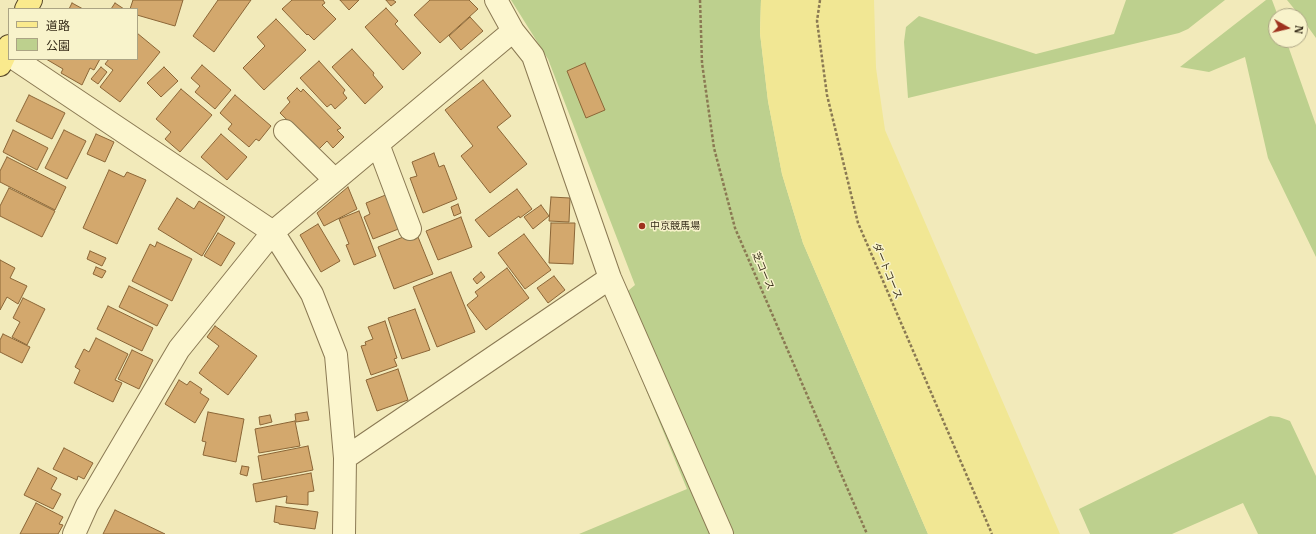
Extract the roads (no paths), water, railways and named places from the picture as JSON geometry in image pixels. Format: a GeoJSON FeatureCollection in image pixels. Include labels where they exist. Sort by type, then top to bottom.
{"type":"FeatureCollection","features":[{"type":"Feature","properties":{"kind":"street"},"geometry":{"type":"LineString","coordinates":[[496,0],[514,30],[533,56],[610,278],[722,534]]}},
{"type":"Feature","properties":{"kind":"street"},"geometry":{"type":"LineString","coordinates":[[74,534],[87,505],[179,349],[273,232],[514,30]]}},
{"type":"Feature","properties":{"kind":"street"},"geometry":{"type":"LineString","coordinates":[[14,60],[273,232],[312,294],[336,355],[345,458],[344,534]]}},
{"type":"Feature","properties":{"kind":"street"},"geometry":{"type":"LineString","coordinates":[[285,131],[335,180]]}},
{"type":"Feature","properties":{"kind":"street"},"geometry":{"type":"LineString","coordinates":[[378,144],[410,229]]}},
{"type":"Feature","properties":{"kind":"street"},"geometry":{"type":"LineString","coordinates":[[345,458],[610,278]]}},
{"type":"Feature","properties":{"kind":"place","name":"中京競馬場"},"geometry":{"type":"Point","coordinates":[642,226]}}]}
